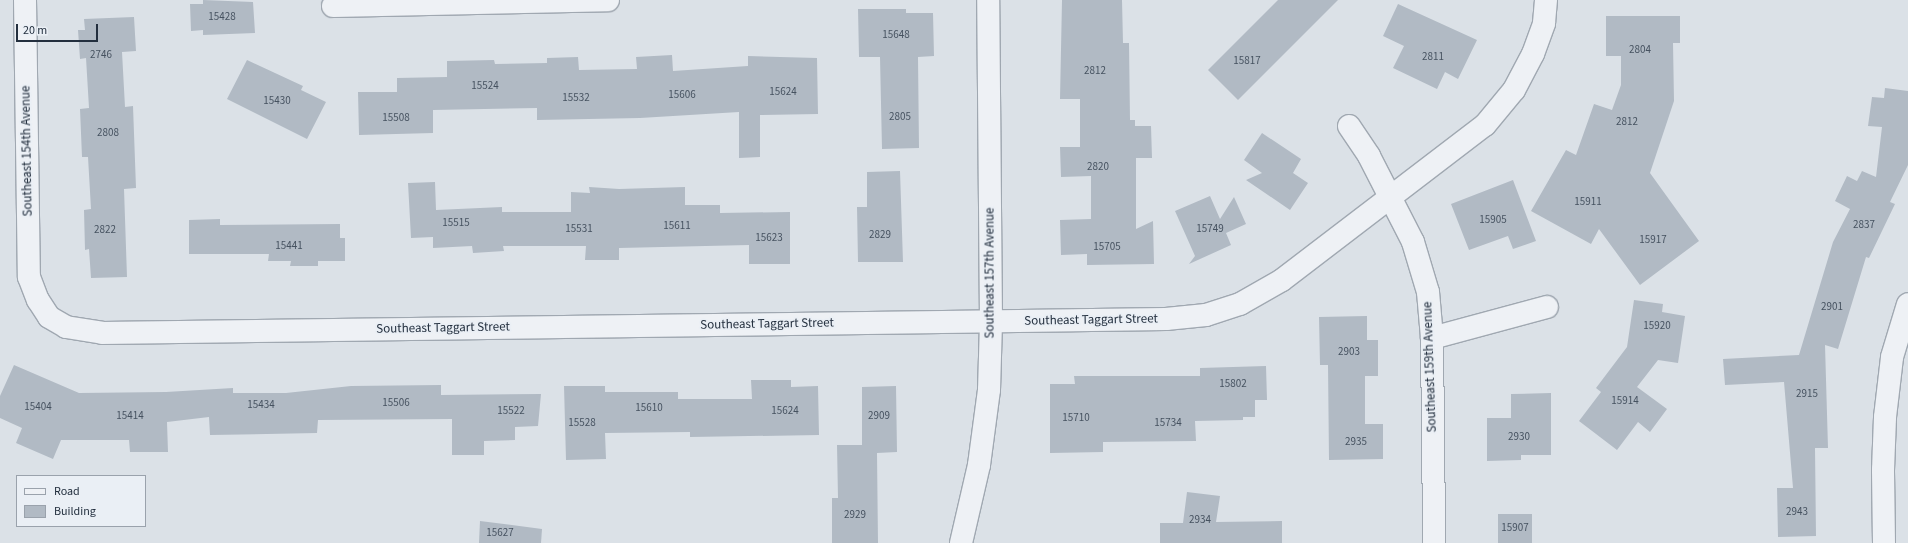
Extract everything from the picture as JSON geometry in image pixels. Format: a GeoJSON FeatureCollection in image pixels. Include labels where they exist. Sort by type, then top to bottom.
{"type":"FeatureCollection","features":[{"type":"Feature","properties":{"kind":"street","name":"Southeast 154th Avenue"},"geometry":{"type":"LineString","coordinates":[[25,0],[29,277],[38,300]]}},
{"type":"Feature","properties":{"kind":"street"},"geometry":{"type":"LineString","coordinates":[[333,6],[608,0]]}},
{"type":"Feature","properties":{"kind":"street","name":"Southeast 157th Avenue"},"geometry":{"type":"LineString","coordinates":[[961,543],[983,437],[989,390],[991,321],[988,0]]}},
{"type":"Feature","properties":{"kind":"street"},"geometry":{"type":"LineString","coordinates":[[1349,126],[1370,156],[1389,196],[1485,125],[1514,90],[1535,48],[1544,23],[1546,0]]}},
{"type":"Feature","properties":{"kind":"street","name":"Southeast Taggart Street"},"geometry":{"type":"LineString","coordinates":[[38,300],[49,317],[66,327],[102,333],[1189,318],[1222,311],[1282,280],[1389,196]]}},
{"type":"Feature","properties":{"kind":"street","name":"Southeast 159th Avenue"},"geometry":{"type":"LineString","coordinates":[[1389,196],[1419,257],[1428,292],[1432,338],[1434,543]]}},
{"type":"Feature","properties":{"kind":"street"},"geometry":{"type":"LineString","coordinates":[[1884,543],[1882,470],[1885,417],[1892,357],[1908,304]]}},
{"type":"Feature","properties":{"kind":"street"},"geometry":{"type":"LineString","coordinates":[[1432,338],[1547,307]]}},
{"type":"Feature","properties":{"kind":"building"},"geometry":{"type":"Polygon","coordinates":[[[203,0],[253,2],[255,33],[203,35],[203,30],[191,31],[190,4],[203,4],[203,0]]]}},
{"type":"Feature","properties":{"kind":"building"},"geometry":{"type":"Polygon","coordinates":[[[1062,0],[1122,0],[1123,43],[1129,43],[1130,120],[1135,120],[1135,126],[1151,126],[1152,158],[1136,158],[1136,229],[1153,221],[1154,264],[1087,265],[1087,254],[1061,255],[1060,220],[1091,219],[1091,176],[1061,177],[1060,147],[1080,147],[1080,99],[1060,99],[1062,0]]]}},
{"type":"Feature","properties":{"kind":"building"},"geometry":{"type":"Polygon","coordinates":[[[1278,0],[1338,0],[1238,100],[1208,70],[1278,0]]]}},
{"type":"Feature","properties":{"kind":"building"},"geometry":{"type":"Polygon","coordinates":[[[1398,4],[1477,40],[1458,79],[1445,72],[1437,89],[1393,68],[1404,46],[1383,36],[1398,4]]]}},
{"type":"Feature","properties":{"kind":"building"},"geometry":{"type":"Polygon","coordinates":[[[858,9],[906,9],[906,13],[933,13],[934,56],[918,57],[919,148],[882,149],[880,57],[859,57],[858,9]]]}},
{"type":"Feature","properties":{"kind":"building"},"geometry":{"type":"Polygon","coordinates":[[[1606,16],[1680,16],[1680,43],[1673,43],[1674,101],[1650,173],[1699,241],[1640,285],[1599,229],[1591,244],[1531,211],[1566,150],[1576,155],[1594,104],[1612,110],[1621,85],[1621,56],[1606,56],[1606,16]]]}},
{"type":"Feature","properties":{"kind":"building"},"geometry":{"type":"Polygon","coordinates":[[[134,17],[136,51],[122,52],[125,107],[133,106],[136,188],[124,189],[127,277],[91,278],[89,249],[85,250],[84,210],[91,209],[88,157],[82,157],[80,109],[89,108],[86,58],[80,59],[78,30],[85,30],[84,19],[134,17]]]}},
{"type":"Feature","properties":{"kind":"building"},"geometry":{"type":"Polygon","coordinates":[[[672,55],[673,71],[748,66],[748,56],[817,58],[818,114],[760,115],[760,157],[739,158],[739,112],[640,118],[537,120],[537,108],[433,110],[433,133],[359,135],[358,92],[397,92],[397,78],[447,77],[447,61],[494,60],[495,64],[547,63],[547,58],[578,57],[579,70],[637,69],[636,57],[672,55]]]}},
{"type":"Feature","properties":{"kind":"building"},"geometry":{"type":"Polygon","coordinates":[[[247,60],[303,86],[301,90],[326,102],[307,139],[227,99],[247,60]]]}},
{"type":"Feature","properties":{"kind":"building"},"geometry":{"type":"Polygon","coordinates":[[[1885,88],[1908,91],[1908,165],[1890,202],[1895,204],[1869,258],[1866,257],[1838,349],[1825,345],[1828,448],[1815,448],[1816,536],[1778,537],[1777,488],[1793,488],[1784,382],[1725,385],[1723,359],[1799,355],[1833,242],[1850,209],[1835,201],[1847,176],[1857,181],[1862,171],[1876,177],[1882,127],[1868,126],[1872,97],[1884,98],[1885,88]]]}},
{"type":"Feature","properties":{"kind":"building"},"geometry":{"type":"Polygon","coordinates":[[[1262,133],[1301,159],[1293,173],[1308,183],[1290,210],[1246,180],[1262,173],[1244,160],[1262,133]]]}},
{"type":"Feature","properties":{"kind":"building"},"geometry":{"type":"Polygon","coordinates":[[[900,171],[903,262],[858,262],[857,207],[867,207],[867,172],[900,171]]]}},
{"type":"Feature","properties":{"kind":"building"},"geometry":{"type":"Polygon","coordinates":[[[1513,180],[1536,241],[1513,249],[1508,236],[1469,250],[1451,204],[1513,180]]]}},
{"type":"Feature","properties":{"kind":"building"},"geometry":{"type":"Polygon","coordinates":[[[435,182],[436,210],[502,207],[502,212],[571,212],[571,192],[590,193],[589,187],[619,189],[685,187],[685,205],[720,205],[720,213],[790,212],[790,264],[749,264],[749,245],[619,248],[619,260],[585,260],[586,246],[503,246],[504,251],[473,253],[472,246],[433,248],[433,237],[411,238],[408,183],[435,182]]]}},
{"type":"Feature","properties":{"kind":"building"},"geometry":{"type":"Polygon","coordinates":[[[1210,196],[1220,219],[1234,197],[1246,224],[1226,233],[1231,245],[1189,264],[1195,256],[1175,211],[1210,196]]]}},
{"type":"Feature","properties":{"kind":"building"},"geometry":{"type":"Polygon","coordinates":[[[220,219],[220,225],[340,224],[340,238],[345,238],[345,261],[318,261],[318,266],[290,266],[291,261],[268,261],[269,254],[189,254],[189,220],[220,219]]]}},
{"type":"Feature","properties":{"kind":"building"},"geometry":{"type":"Polygon","coordinates":[[[1634,300],[1663,304],[1662,312],[1685,316],[1678,363],[1658,360],[1637,387],[1667,409],[1650,432],[1638,422],[1617,450],[1579,421],[1601,392],[1596,388],[1627,347],[1634,300]]]}},
{"type":"Feature","properties":{"kind":"building"},"geometry":{"type":"Polygon","coordinates":[[[1367,316],[1367,340],[1378,340],[1378,376],[1365,376],[1365,424],[1383,424],[1383,459],[1329,460],[1328,365],[1320,365],[1319,317],[1367,316]]]}},
{"type":"Feature","properties":{"kind":"building"},"geometry":{"type":"Polygon","coordinates":[[[14,365],[79,393],[166,392],[233,388],[233,393],[286,393],[351,386],[441,385],[441,395],[541,394],[538,426],[515,427],[515,440],[484,441],[484,455],[452,455],[452,419],[318,420],[317,433],[210,435],[209,417],[167,422],[168,452],[130,452],[129,440],[61,440],[53,459],[16,443],[22,428],[0,418],[0,396],[14,365]]]}},
{"type":"Feature","properties":{"kind":"building"},"geometry":{"type":"Polygon","coordinates":[[[1266,366],[1267,400],[1255,400],[1255,417],[1243,417],[1243,420],[1195,421],[1196,441],[1103,442],[1103,452],[1050,453],[1050,384],[1075,384],[1074,376],[1200,376],[1200,368],[1266,366]]]}},
{"type":"Feature","properties":{"kind":"building"},"geometry":{"type":"Polygon","coordinates":[[[751,380],[791,380],[791,387],[818,386],[819,435],[690,437],[690,432],[605,433],[606,459],[566,460],[564,386],[605,386],[605,392],[678,392],[678,399],[752,399],[751,380]]]}},
{"type":"Feature","properties":{"kind":"building"},"geometry":{"type":"Polygon","coordinates":[[[896,386],[897,452],[877,453],[878,543],[832,543],[832,498],[838,498],[837,445],[862,445],[862,387],[896,386]]]}},
{"type":"Feature","properties":{"kind":"building"},"geometry":{"type":"Polygon","coordinates":[[[1551,393],[1551,455],[1521,455],[1521,460],[1487,461],[1487,418],[1511,418],[1511,394],[1551,393]]]}},
{"type":"Feature","properties":{"kind":"building"},"geometry":{"type":"Polygon","coordinates":[[[1187,492],[1220,496],[1216,522],[1282,521],[1282,543],[1160,543],[1160,523],[1183,523],[1187,492]]]}},
{"type":"Feature","properties":{"kind":"building"},"geometry":{"type":"Polygon","coordinates":[[[1498,514],[1532,514],[1532,543],[1498,543],[1498,514]]]}},
{"type":"Feature","properties":{"kind":"building"},"geometry":{"type":"Polygon","coordinates":[[[480,521],[542,529],[541,543],[479,543],[480,521]]]}}]}
